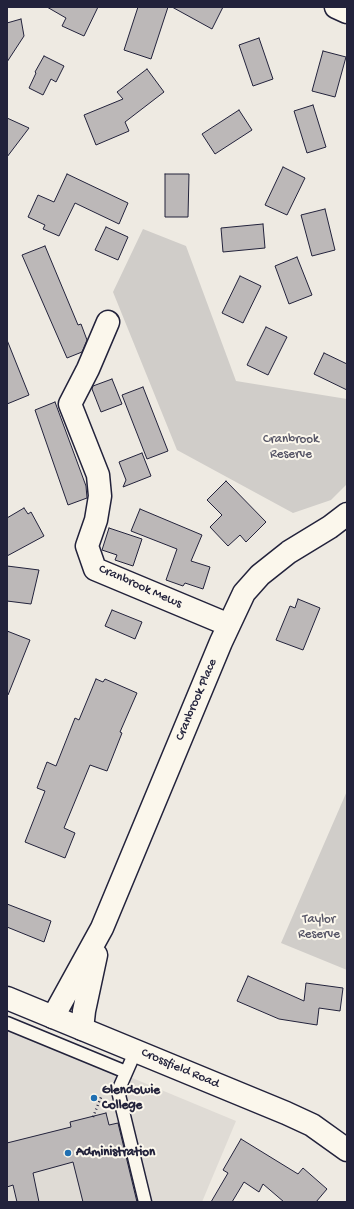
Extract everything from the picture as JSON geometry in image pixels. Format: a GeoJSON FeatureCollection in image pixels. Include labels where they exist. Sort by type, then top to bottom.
{"type":"FeatureCollection","features":[{"type":"Feature","properties":{"kind":"street"},"geometry":{"type":"LineString","coordinates":[[336,7],[347,12]]}},
{"type":"Feature","properties":{"kind":"street","name":"Cranbrook Mews"},"geometry":{"type":"LineString","coordinates":[[108,322],[88,369],[70,404],[98,475],[100,496],[96,520],[87,546],[95,569],[230,625]]}},
{"type":"Feature","properties":{"kind":"street","name":"Cranbrook Place"},"geometry":{"type":"LineString","coordinates":[[53,1017],[102,928],[244,593],[260,575],[288,552],[330,527],[347,514]]}},
{"type":"Feature","properties":{"kind":"street","name":"Cranbrook Place"},"geometry":{"type":"LineString","coordinates":[[82,1029],[89,984],[102,928]]}},
{"type":"Feature","properties":{"kind":"street","name":"Crossfield Road"},"geometry":{"type":"LineString","coordinates":[[7,998],[286,1113],[312,1125],[347,1150]]}},
{"type":"Feature","properties":{"kind":"lane"},"geometry":{"type":"LineString","coordinates":[[7,1023],[126,1072]]}},
{"type":"Feature","properties":{"kind":"lane"},"geometry":{"type":"LineString","coordinates":[[136,1050],[118,1091],[145,1202]]}},
{"type":"Feature","properties":{"kind":"path"},"geometry":{"type":"LineString","coordinates":[[93,1117],[102,1095]]}},
{"type":"Feature","properties":{"kind":"shaded area","name":"Glendowie College"},"geometry":{"type":"Polygon","coordinates":[[[7,1026],[236,1121],[202,1202],[7,1202],[7,1026]]]}},
{"type":"Feature","properties":{"kind":"green space","name":"Cranbrook Reserve"},"geometry":{"type":"Polygon","coordinates":[[[143,229],[186,246],[236,381],[347,399],[347,484],[331,500],[293,513],[177,450],[113,292],[143,229]]]}},
{"type":"Feature","properties":{"kind":"green space","name":"Taylor Reserve"},"geometry":{"type":"Polygon","coordinates":[[[347,791],[347,970],[281,943],[347,791]]]}},
{"type":"Feature","properties":{"kind":"building"},"geometry":{"type":"Polygon","coordinates":[[[47,7],[98,7],[84,36],[62,26],[66,18],[47,7]]]}},
{"type":"Feature","properties":{"kind":"building"},"geometry":{"type":"Polygon","coordinates":[[[138,7],[168,7],[151,59],[124,50],[138,7]]]}},
{"type":"Feature","properties":{"kind":"building"},"geometry":{"type":"Polygon","coordinates":[[[172,7],[223,7],[212,29],[172,7]]]}},
{"type":"Feature","properties":{"kind":"building"},"geometry":{"type":"Polygon","coordinates":[[[21,19],[24,36],[7,62],[7,23],[21,19]]]}},
{"type":"Feature","properties":{"kind":"building"},"geometry":{"type":"Polygon","coordinates":[[[259,38],[273,79],[253,86],[239,45],[259,38]]]}},
{"type":"Feature","properties":{"kind":"building"},"geometry":{"type":"Polygon","coordinates":[[[323,51],[346,57],[335,97],[312,91],[323,51]]]}},
{"type":"Feature","properties":{"kind":"building"},"geometry":{"type":"Polygon","coordinates":[[[44,56],[64,66],[56,82],[51,79],[43,95],[29,88],[36,73],[35,72],[44,56]]]}},
{"type":"Feature","properties":{"kind":"building"},"geometry":{"type":"Polygon","coordinates":[[[147,69],[164,92],[125,122],[129,131],[96,145],[84,115],[123,99],[117,92],[147,69]]]}},
{"type":"Feature","properties":{"kind":"building"},"geometry":{"type":"Polygon","coordinates":[[[313,105],[326,147],[307,153],[294,111],[313,105]]]}},
{"type":"Feature","properties":{"kind":"building"},"geometry":{"type":"Polygon","coordinates":[[[239,110],[252,130],[215,154],[202,134],[239,110]]]}},
{"type":"Feature","properties":{"kind":"building"},"geometry":{"type":"Polygon","coordinates":[[[7,118],[29,128],[7,157],[7,118]]]}},
{"type":"Feature","properties":{"kind":"building"},"geometry":{"type":"Polygon","coordinates":[[[283,167],[305,178],[287,215],[265,205],[283,167]]]}},
{"type":"Feature","properties":{"kind":"building"},"geometry":{"type":"Polygon","coordinates":[[[67,174],[128,203],[119,224],[75,203],[59,236],[43,229],[45,225],[28,217],[38,195],[54,202],[67,174]]]}},
{"type":"Feature","properties":{"kind":"building"},"geometry":{"type":"Polygon","coordinates":[[[165,174],[189,174],[188,217],[165,217],[165,174]]]}},
{"type":"Feature","properties":{"kind":"building"},"geometry":{"type":"Polygon","coordinates":[[[325,209],[335,250],[312,256],[301,215],[325,209]]]}},
{"type":"Feature","properties":{"kind":"building"},"geometry":{"type":"Polygon","coordinates":[[[263,224],[265,248],[223,252],[221,228],[263,224]]]}},
{"type":"Feature","properties":{"kind":"building"},"geometry":{"type":"Polygon","coordinates":[[[106,227],[128,237],[118,260],[95,250],[106,227]]]}},
{"type":"Feature","properties":{"kind":"building"},"geometry":{"type":"Polygon","coordinates":[[[45,246],[78,325],[81,324],[87,340],[82,352],[67,358],[22,255],[45,246]]]}},
{"type":"Feature","properties":{"kind":"building"},"geometry":{"type":"Polygon","coordinates":[[[297,257],[312,295],[289,304],[275,266],[297,257]]]}},
{"type":"Feature","properties":{"kind":"building"},"geometry":{"type":"Polygon","coordinates":[[[240,276],[261,286],[243,323],[222,313],[240,276]]]}},
{"type":"Feature","properties":{"kind":"building"},"geometry":{"type":"Polygon","coordinates":[[[266,327],[287,337],[268,375],[247,365],[266,327]]]}},
{"type":"Feature","properties":{"kind":"building"},"geometry":{"type":"Polygon","coordinates":[[[7,340],[29,395],[7,404],[7,340]]]}},
{"type":"Feature","properties":{"kind":"building"},"geometry":{"type":"Polygon","coordinates":[[[324,353],[347,364],[347,390],[314,374],[324,353]]]}},
{"type":"Feature","properties":{"kind":"building"},"geometry":{"type":"Polygon","coordinates":[[[112,379],[122,404],[101,412],[92,389],[93,386],[112,379]]]}},
{"type":"Feature","properties":{"kind":"building"},"geometry":{"type":"Polygon","coordinates":[[[143,387],[168,451],[147,459],[122,395],[143,387]]]}},
{"type":"Feature","properties":{"kind":"building"},"geometry":{"type":"Polygon","coordinates":[[[55,402],[86,486],[87,498],[68,505],[35,410],[55,402]]]}},
{"type":"Feature","properties":{"kind":"building"},"geometry":{"type":"Polygon","coordinates":[[[142,453],[151,476],[123,487],[126,480],[119,462],[142,453]]]}},
{"type":"Feature","properties":{"kind":"building"},"geometry":{"type":"Polygon","coordinates":[[[226,481],[266,522],[246,542],[240,535],[228,546],[210,527],[222,515],[207,500],[226,481]]]}},
{"type":"Feature","properties":{"kind":"building"},"geometry":{"type":"Polygon","coordinates":[[[24,508],[28,514],[31,512],[44,536],[7,556],[7,518],[24,508]]]}},
{"type":"Feature","properties":{"kind":"building"},"geometry":{"type":"Polygon","coordinates":[[[140,509],[202,535],[191,561],[210,567],[203,589],[185,583],[183,586],[166,580],[177,549],[131,531],[140,509]]]}},
{"type":"Feature","properties":{"kind":"building"},"geometry":{"type":"Polygon","coordinates":[[[109,528],[142,539],[133,566],[115,560],[117,555],[102,550],[109,528]]]}},
{"type":"Feature","properties":{"kind":"building"},"geometry":{"type":"Polygon","coordinates":[[[7,566],[39,570],[31,604],[7,601],[7,566]]]}},
{"type":"Feature","properties":{"kind":"building"},"geometry":{"type":"Polygon","coordinates":[[[298,599],[320,608],[303,650],[276,640],[290,606],[295,608],[298,599]]]}},
{"type":"Feature","properties":{"kind":"building"},"geometry":{"type":"Polygon","coordinates":[[[112,610],[142,622],[135,639],[105,626],[112,610]]]}},
{"type":"Feature","properties":{"kind":"building"},"geometry":{"type":"Polygon","coordinates":[[[7,631],[30,640],[8,695],[7,695],[7,631]]]}},
{"type":"Feature","properties":{"kind":"building"},"geometry":{"type":"Polygon","coordinates":[[[96,679],[103,682],[105,679],[137,693],[120,732],[122,733],[107,771],[90,765],[64,828],[75,833],[65,858],[25,842],[45,791],[37,788],[47,762],[56,766],[75,718],[79,720],[96,679]]]}},
{"type":"Feature","properties":{"kind":"building"},"geometry":{"type":"Polygon","coordinates":[[[7,904],[51,921],[44,942],[7,927],[7,904]]]}},
{"type":"Feature","properties":{"kind":"building"},"geometry":{"type":"Polygon","coordinates":[[[248,976],[304,1001],[306,983],[343,988],[340,1011],[319,1008],[317,1025],[279,1019],[237,1001],[248,976]]]}},
{"type":"Feature","properties":{"kind":"building","name":"Administration"},"geometry":{"type":"Polygon","coordinates":[[[106,1113],[109,1125],[118,1123],[137,1202],[83,1202],[73,1162],[33,1173],[39,1202],[17,1202],[13,1185],[7,1187],[7,1143],[71,1127],[70,1122],[106,1113]]]}},
{"type":"Feature","properties":{"kind":"building"},"geometry":{"type":"Polygon","coordinates":[[[241,1139],[298,1174],[303,1168],[327,1189],[316,1202],[284,1202],[263,1184],[259,1192],[244,1182],[232,1202],[211,1202],[228,1173],[223,1170],[241,1139]]]}},
{"type":"Feature","properties":{"kind":"place","name":"Glendowie College"},"geometry":{"type":"Point","coordinates":[94,1098]}},
{"type":"Feature","properties":{"kind":"place","name":"Administration"},"geometry":{"type":"Point","coordinates":[68,1153]}}]}
